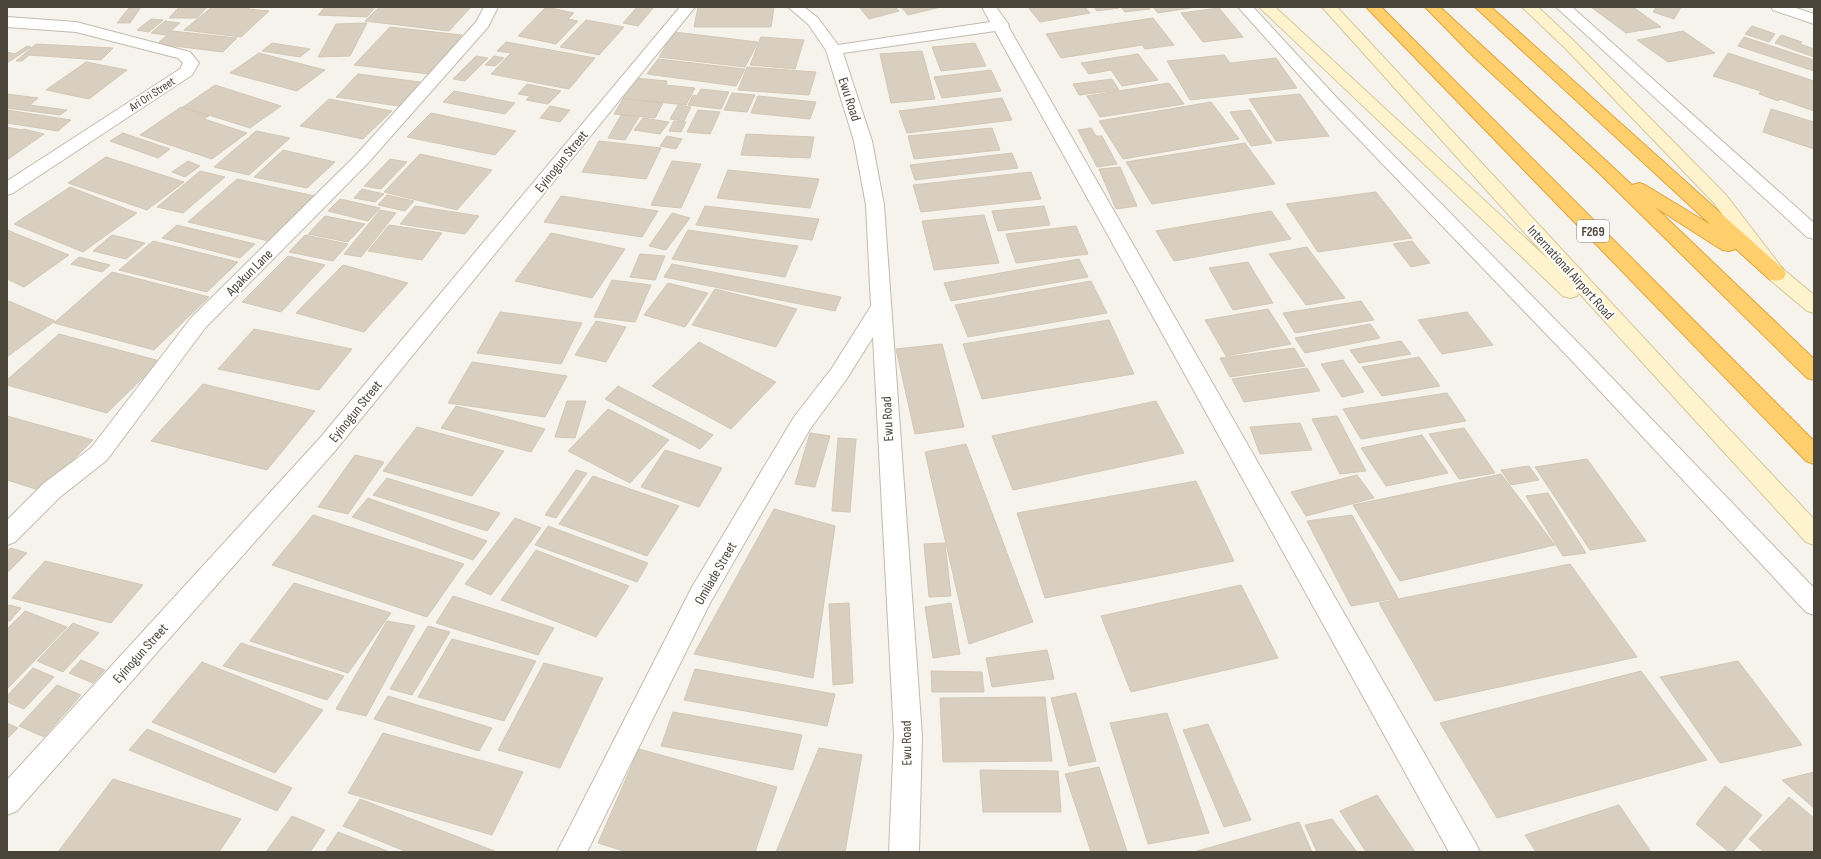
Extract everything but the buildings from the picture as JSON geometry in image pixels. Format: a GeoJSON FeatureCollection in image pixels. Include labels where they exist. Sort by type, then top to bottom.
{"type":"FeatureCollection","features":[{"type":"Feature","properties":{"kind":"highway","name":"F269"},"geometry":{"type":"LineString","coordinates":[[1373,7],[1814,455]]}},
{"type":"Feature","properties":{"kind":"highway"},"geometry":{"type":"LineString","coordinates":[[1432,7],[1480,54],[1603,166],[1814,372]]}},
{"type":"Feature","properties":{"kind":"highway"},"geometry":{"type":"LineString","coordinates":[[1443,7],[1480,54]]}},
{"type":"Feature","properties":{"kind":"highway"},"geometry":{"type":"LineString","coordinates":[[1482,7],[1776,274]]}},
{"type":"Feature","properties":{"kind":"highway"},"geometry":{"type":"LineString","coordinates":[[1603,166],[1776,274]]}},
{"type":"Feature","properties":{"kind":"main road"},"geometry":{"type":"LineString","coordinates":[[1266,7],[1686,398]]}},
{"type":"Feature","properties":{"kind":"main road","name":"International Airport Road"},"geometry":{"type":"LineString","coordinates":[[1329,7],[1814,536]]}},
{"type":"Feature","properties":{"kind":"main road"},"geometry":{"type":"LineString","coordinates":[[1529,7],[1570,45],[1720,199],[1776,274],[1814,306]]}},
{"type":"Feature","properties":{"kind":"street","name":"Apakun Lane"},"geometry":{"type":"LineString","coordinates":[[7,535],[52,490],[99,454],[198,323],[362,159],[483,24],[491,7]]}},
{"type":"Feature","properties":{"kind":"street","name":"Eyinogun Street"},"geometry":{"type":"LineString","coordinates":[[7,802],[327,445],[688,7]]}},
{"type":"Feature","properties":{"kind":"street","name":"Ewu Road"},"geometry":{"type":"LineString","coordinates":[[796,7],[813,22],[834,50],[863,142],[875,205],[908,736],[904,852]]}},
{"type":"Feature","properties":{"kind":"street"},"geometry":{"type":"LineString","coordinates":[[990,7],[1465,852]]}},
{"type":"Feature","properties":{"kind":"street"},"geometry":{"type":"LineString","coordinates":[[1563,7],[1814,233]]}},
{"type":"Feature","properties":{"kind":"street"},"geometry":{"type":"LineString","coordinates":[[1778,7],[1814,19]]}},
{"type":"Feature","properties":{"kind":"street","name":"Ari Ori Street"},"geometry":{"type":"LineString","coordinates":[[7,22],[76,27],[184,55],[192,63],[186,72],[7,189]]}},
{"type":"Feature","properties":{"kind":"street"},"geometry":{"type":"LineString","coordinates":[[834,50],[1001,25]]}},
{"type":"Feature","properties":{"kind":"street","name":"Omilade Street"},"geometry":{"type":"LineString","coordinates":[[572,852],[701,595],[802,423],[839,374],[881,307]]}},
{"type":"Feature","properties":{"kind":"lane"},"geometry":{"type":"LineString","coordinates":[[1245,7],[1331,101],[1581,358],[1814,604]]}}]}
